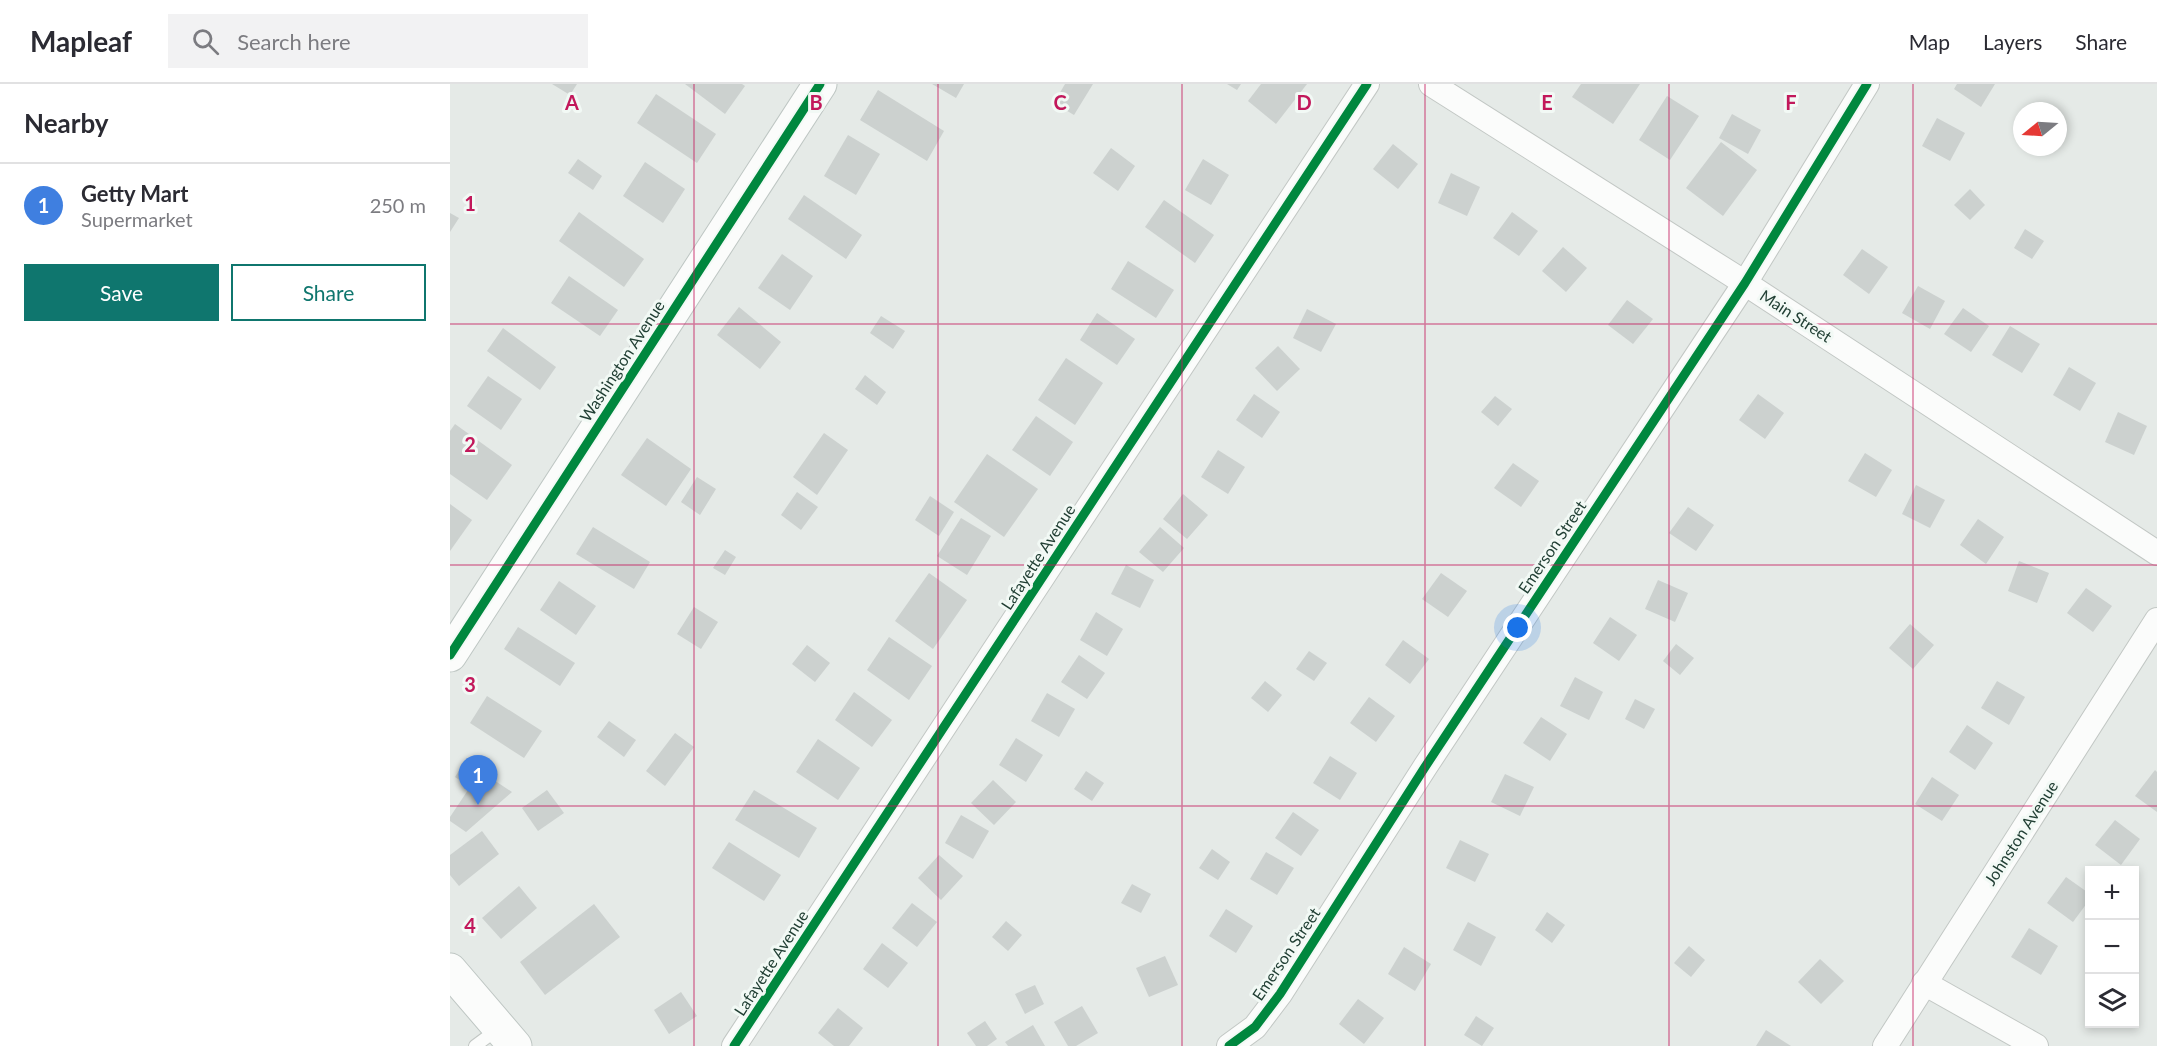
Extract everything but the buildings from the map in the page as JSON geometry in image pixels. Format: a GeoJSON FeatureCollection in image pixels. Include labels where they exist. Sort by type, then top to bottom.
{"type":"FeatureCollection","features":[{"type":"Feature","properties":{"kind":"main road","name":"Washington Avenue"},"geometry":{"type":"LineString","coordinates":[[450,655],[820,84]]}},
{"type":"Feature","properties":{"kind":"main road"},"geometry":{"type":"LineString","coordinates":[[450,970],[496,1040]]}},
{"type":"Feature","properties":{"kind":"street","name":"Lafayette Avenue"},"geometry":{"type":"LineString","coordinates":[[734,1046],[1367,84]]}},
{"type":"Feature","properties":{"kind":"street","name":"Main Street"},"geometry":{"type":"LineString","coordinates":[[1431,84],[1745,283],[2157,553]]}},
{"type":"Feature","properties":{"kind":"street","name":"Emerson Street"},"geometry":{"type":"LineString","coordinates":[[1229,1046],[1255,1027],[1280,994],[1425,767],[1745,283],[1867,84]]}},
{"type":"Feature","properties":{"kind":"street","name":"Johnston Avenue"},"geometry":{"type":"LineString","coordinates":[[1885,1046],[2157,620]]}},
{"type":"Feature","properties":{"kind":"street"},"geometry":{"type":"LineString","coordinates":[[1924,984],[2036,1046]]}},
{"type":"Feature","properties":{"kind":"cycle path"},"geometry":{"type":"LineString","coordinates":[[450,655],[820,84]]}},
{"type":"Feature","properties":{"kind":"cycle path"},"geometry":{"type":"LineString","coordinates":[[734,1046],[1367,84]]}},
{"type":"Feature","properties":{"kind":"cycle path"},"geometry":{"type":"LineString","coordinates":[[1229,1046],[1255,1027],[1280,994],[1425,767],[1745,283],[1867,84]]}},
{"type":"Feature","properties":{"kind":"place","name":"Getty Mart"},"geometry":{"type":"Point","coordinates":[478,805]}}]}
